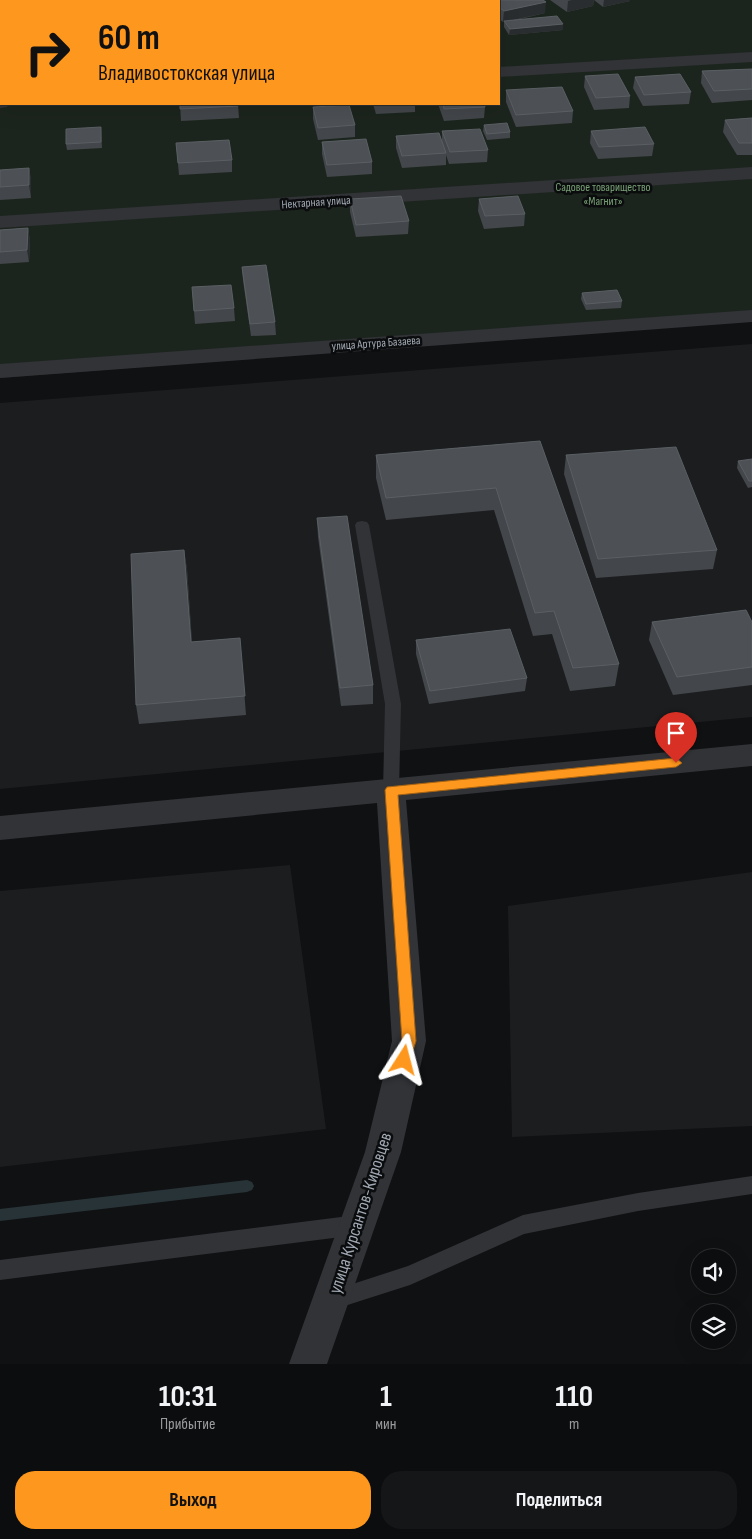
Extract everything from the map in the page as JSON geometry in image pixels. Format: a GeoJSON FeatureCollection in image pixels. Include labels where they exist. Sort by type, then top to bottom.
{"type":"FeatureCollection","features":[{"type":"Feature","properties":{"kind":"street"},"geometry":{"type":"LineString","coordinates":[[500,72],[752,58]]}},
{"type":"Feature","properties":{"kind":"street","name":"Нектарная улица"},"geometry":{"type":"LineString","coordinates":[[0,222],[752,173]]}},
{"type":"Feature","properties":{"kind":"street","name":"улица Артура Базаева"},"geometry":{"type":"LineString","coordinates":[[0,371],[752,316]]}},
{"type":"Feature","properties":{"kind":"street"},"geometry":{"type":"LineString","coordinates":[[0,828],[752,755]]}},
{"type":"Feature","properties":{"kind":"street","name":"улица Курсантов-Кировцев"},"geometry":{"type":"LineString","coordinates":[[308,1364],[383,1152],[409,1041],[391,790]]}},
{"type":"Feature","properties":{"kind":"lane"},"geometry":{"type":"LineString","coordinates":[[362,525],[393,704],[391,790]]}},
{"type":"Feature","properties":{"kind":"lane"},"geometry":{"type":"LineString","coordinates":[[331,1300],[410,1275],[523,1225],[638,1202],[752,1186]]}},
{"type":"Feature","properties":{"kind":"lane"},"geometry":{"type":"LineString","coordinates":[[0,1270],[357,1225]]}},
{"type":"Feature","properties":{"kind":"shaded area"},"geometry":{"type":"Polygon","coordinates":[[[752,344],[752,717],[0,789],[0,403],[752,344]]]}},
{"type":"Feature","properties":{"kind":"shaded area"},"geometry":{"type":"Polygon","coordinates":[[[290,865],[326,1129],[0,1167],[0,891],[290,865]]]}},
{"type":"Feature","properties":{"kind":"shaded area"},"geometry":{"type":"Polygon","coordinates":[[[752,872],[752,1126],[512,1137],[508,906],[752,872]]]}},
{"type":"Feature","properties":{"kind":"green space","name":"Садовое товарищество «Магнит»"},"geometry":{"type":"Polygon","coordinates":[[[500,0],[752,0],[752,320],[0,378],[0,105],[500,105],[500,0]]]}},
{"type":"Feature","properties":{"kind":"building"},"geometry":{"type":"Polygon","coordinates":[[[500,0],[543,0],[546,2],[504,11],[500,8],[500,0]]]}},
{"type":"Feature","properties":{"kind":"building"},"geometry":{"type":"Polygon","coordinates":[[[557,16],[563,24],[510,29],[504,21],[557,16]]]}},
{"type":"Feature","properties":{"kind":"building"},"geometry":{"type":"Polygon","coordinates":[[[752,69],[752,89],[714,91],[702,71],[752,69]]]}},
{"type":"Feature","properties":{"kind":"building"},"geometry":{"type":"Polygon","coordinates":[[[618,74],[630,96],[596,98],[585,76],[618,74]]]}},
{"type":"Feature","properties":{"kind":"building"},"geometry":{"type":"Polygon","coordinates":[[[680,74],[691,92],[644,95],[635,77],[680,74]]]}},
{"type":"Feature","properties":{"kind":"building"},"geometry":{"type":"Polygon","coordinates":[[[562,87],[573,111],[516,115],[506,90],[562,87]]]}},
{"type":"Feature","properties":{"kind":"building"},"geometry":{"type":"Polygon","coordinates":[[[180,105],[238,105],[238,106],[180,109],[180,105]]]}},
{"type":"Feature","properties":{"kind":"building"},"geometry":{"type":"Polygon","coordinates":[[[349,105],[355,125],[318,128],[313,107],[349,105]]]}},
{"type":"Feature","properties":{"kind":"building"},"geometry":{"type":"Polygon","coordinates":[[[443,105],[484,105],[485,107],[444,109],[443,105]]]}},
{"type":"Feature","properties":{"kind":"building"},"geometry":{"type":"Polygon","coordinates":[[[752,118],[752,143],[739,143],[725,120],[752,118]]]}},
{"type":"Feature","properties":{"kind":"building"},"geometry":{"type":"Polygon","coordinates":[[[507,123],[510,132],[487,134],[484,125],[507,123]]]}},
{"type":"Feature","properties":{"kind":"building"},"geometry":{"type":"Polygon","coordinates":[[[101,127],[101,142],[66,144],[66,129],[101,127]]]}},
{"type":"Feature","properties":{"kind":"building"},"geometry":{"type":"Polygon","coordinates":[[[645,127],[654,144],[599,147],[591,131],[645,127]]]}},
{"type":"Feature","properties":{"kind":"building"},"geometry":{"type":"Polygon","coordinates":[[[480,129],[488,150],[450,152],[442,131],[480,129]]]}},
{"type":"Feature","properties":{"kind":"building"},"geometry":{"type":"Polygon","coordinates":[[[439,133],[446,153],[402,156],[396,136],[439,133]]]}},
{"type":"Feature","properties":{"kind":"building"},"geometry":{"type":"Polygon","coordinates":[[[366,139],[372,162],[327,165],[322,142],[366,139]]]}},
{"type":"Feature","properties":{"kind":"building"},"geometry":{"type":"Polygon","coordinates":[[[229,140],[232,160],[178,163],[176,143],[229,140]]]}},
{"type":"Feature","properties":{"kind":"building"},"geometry":{"type":"Polygon","coordinates":[[[29,168],[29,185],[0,187],[0,170],[29,168]]]}},
{"type":"Feature","properties":{"kind":"building"},"geometry":{"type":"Polygon","coordinates":[[[401,196],[409,221],[356,225],[350,199],[401,196]]]}},
{"type":"Feature","properties":{"kind":"building"},"geometry":{"type":"Polygon","coordinates":[[[518,196],[525,214],[485,216],[479,199],[518,196]]]}},
{"type":"Feature","properties":{"kind":"building"},"geometry":{"type":"Polygon","coordinates":[[[28,228],[27,250],[0,252],[0,230],[28,228]]]}},
{"type":"Feature","properties":{"kind":"building"},"geometry":{"type":"Polygon","coordinates":[[[266,265],[275,322],[250,324],[242,267],[266,265]]]}},
{"type":"Feature","properties":{"kind":"building"},"geometry":{"type":"Polygon","coordinates":[[[231,285],[234,308],[194,311],[192,287],[231,285]]]}},
{"type":"Feature","properties":{"kind":"building"},"geometry":{"type":"Polygon","coordinates":[[[617,290],[622,301],[586,304],[582,293],[617,290]]]}},
{"type":"Feature","properties":{"kind":"building"},"geometry":{"type":"Polygon","coordinates":[[[540,441],[619,664],[573,668],[554,611],[535,613],[496,488],[386,498],[376,455],[540,441]]]}},
{"type":"Feature","properties":{"kind":"building"},"geometry":{"type":"Polygon","coordinates":[[[676,447],[717,550],[598,559],[566,455],[676,447]]]}},
{"type":"Feature","properties":{"kind":"building"},"geometry":{"type":"Polygon","coordinates":[[[752,459],[752,481],[749,481],[738,461],[752,459]]]}},
{"type":"Feature","properties":{"kind":"building"},"geometry":{"type":"Polygon","coordinates":[[[347,516],[373,685],[340,688],[317,518],[347,516]]]}},
{"type":"Feature","properties":{"kind":"building"},"geometry":{"type":"Polygon","coordinates":[[[184,550],[191,642],[240,638],[245,696],[136,705],[131,554],[184,550]]]}},
{"type":"Feature","properties":{"kind":"building"},"geometry":{"type":"Polygon","coordinates":[[[746,610],[752,622],[752,667],[677,677],[652,622],[746,610]]]}},
{"type":"Feature","properties":{"kind":"building"},"geometry":{"type":"Polygon","coordinates":[[[510,629],[527,678],[430,691],[416,640],[510,629]]]}},
{"type":"Feature","properties":{"kind":"waterway"},"geometry":{"type":"LineString","coordinates":[[0,1215],[247,1186]]}},
{"type":"Feature","properties":{"kind":"route"},"geometry":{"type":"LineString","coordinates":[[404,1060],[409,1041],[391,790],[676,763]]}}]}
